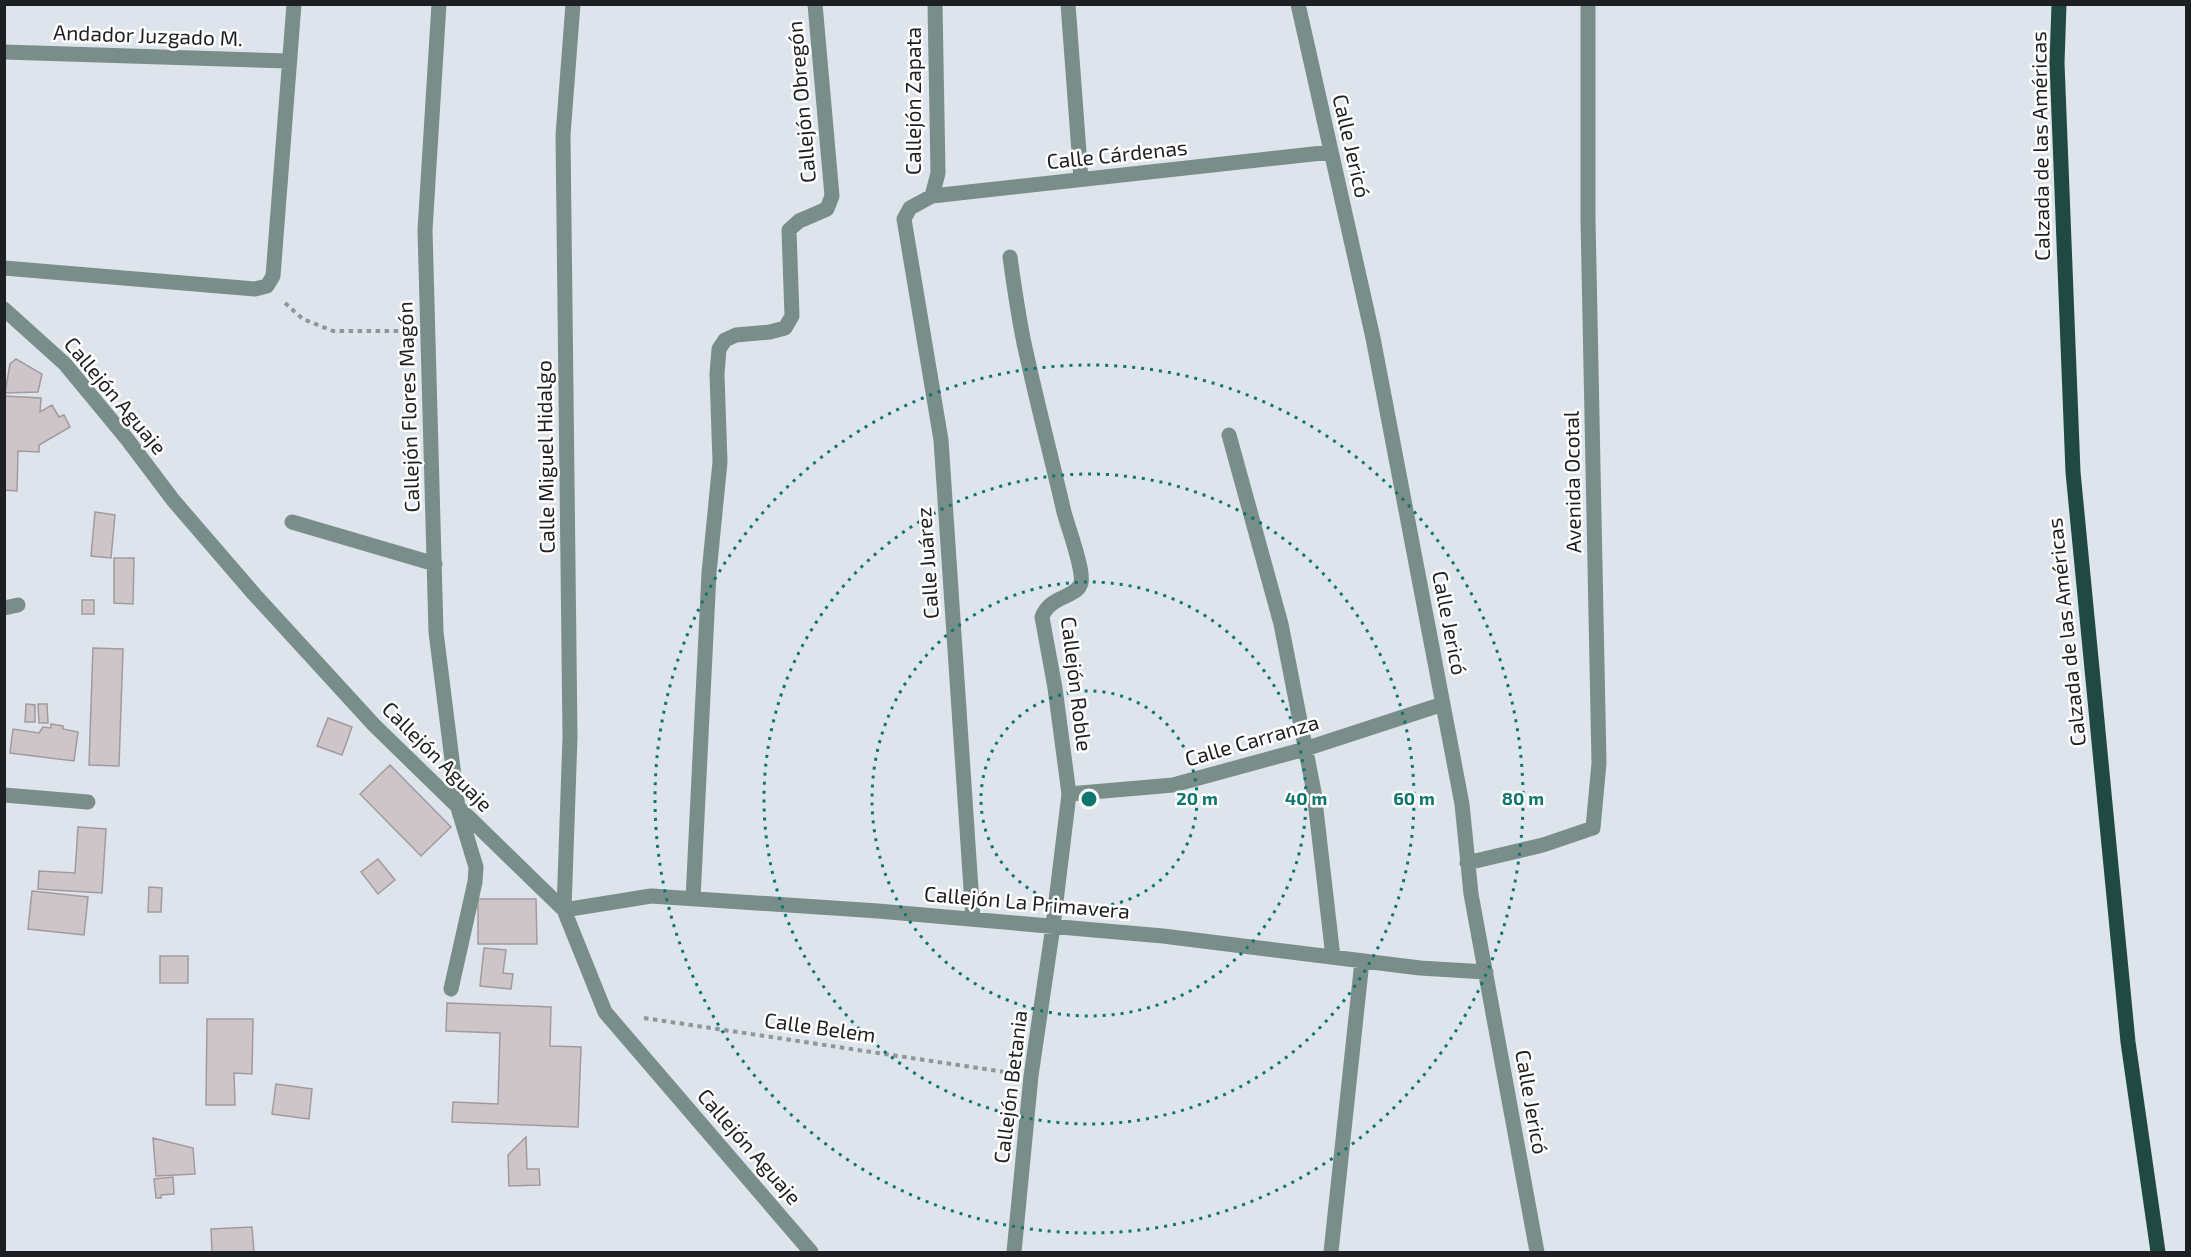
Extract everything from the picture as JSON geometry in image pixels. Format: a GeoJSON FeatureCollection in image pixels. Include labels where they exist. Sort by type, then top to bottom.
{"type":"FeatureCollection","features":[{"type":"Feature","properties":{"kind":"main road","name":"Calzada de las Américas"},"geometry":{"type":"LineString","coordinates":[[2059,4],[2057,63],[2073,472],[2128,1042],[2158,1252]]}},
{"type":"Feature","properties":{"kind":"street"},"geometry":{"type":"LineString","coordinates":[[4,268],[255,289],[267,286],[273,276],[294,4]]}},
{"type":"Feature","properties":{"kind":"street","name":"Callejón Flores Magón"},"geometry":{"type":"LineString","coordinates":[[439,4],[425,230],[436,632],[458,808],[476,867],[475,882],[451,989]]}},
{"type":"Feature","properties":{"kind":"street","name":"Calle Miguel Hidalgo"},"geometry":{"type":"LineString","coordinates":[[564,910],[570,737],[563,135],[573,4]]}},
{"type":"Feature","properties":{"kind":"street","name":"Callejón Obregón"},"geometry":{"type":"LineString","coordinates":[[693,899],[709,573],[720,462],[717,374],[719,349],[725,340],[736,335],[770,332],[785,328],[792,316],[789,230],[799,221],[827,209],[832,196],[815,4]]}},
{"type":"Feature","properties":{"kind":"street","name":"Callejón Zapata"},"geometry":{"type":"LineString","coordinates":[[932,196],[938,173],[935,4]]}},
{"type":"Feature","properties":{"kind":"street"},"geometry":{"type":"LineString","coordinates":[[1068,4],[1081,180]]}},
{"type":"Feature","properties":{"kind":"street","name":"Calle Jericó"},"geometry":{"type":"LineString","coordinates":[[1298,4],[1373,338],[1462,804],[1467,863],[1537,1252]]}},
{"type":"Feature","properties":{"kind":"street","name":"Avenida Ocotal"},"geometry":{"type":"LineString","coordinates":[[1467,863],[1543,845],[1593,828],[1599,763],[1588,219],[1588,4]]}},
{"type":"Feature","properties":{"kind":"street","name":"Andador Juzgado M."},"geometry":{"type":"LineString","coordinates":[[4,52],[289,61]]}},
{"type":"Feature","properties":{"kind":"street","name":"Calle Cárdenas"},"geometry":{"type":"LineString","coordinates":[[909,208],[932,196],[1331,152]]}},
{"type":"Feature","properties":{"kind":"street","name":"Calle Juárez"},"geometry":{"type":"LineString","coordinates":[[909,208],[904,219],[941,440],[974,919]]}},
{"type":"Feature","properties":{"kind":"street","name":"Callejón Roble"},"geometry":{"type":"LineString","coordinates":[[1010,257],[1024,341],[1066,519],[1080,568],[1081,584],[1075,592],[1053,602],[1046,608],[1042,617],[1055,688],[1069,794],[1053,926]]}},
{"type":"Feature","properties":{"kind":"street","name":"Callejón Aguaje"},"geometry":{"type":"LineString","coordinates":[[4,309],[64,364],[127,439],[173,500],[254,594],[374,725],[564,910],[605,1012],[811,1252]]}},
{"type":"Feature","properties":{"kind":"street"},"geometry":{"type":"LineString","coordinates":[[1229,435],[1281,624],[1314,792],[1333,957]]}},
{"type":"Feature","properties":{"kind":"street"},"geometry":{"type":"LineString","coordinates":[[292,522],[435,564]]}},
{"type":"Feature","properties":{"kind":"street","name":"Calle Carranza"},"geometry":{"type":"LineString","coordinates":[[1069,794],[1173,785],[1305,749],[1443,704]]}},
{"type":"Feature","properties":{"kind":"street"},"geometry":{"type":"LineString","coordinates":[[4,795],[88,802]]}},
{"type":"Feature","properties":{"kind":"street","name":"Callejón La Primavera"},"geometry":{"type":"LineString","coordinates":[[564,910],[651,896],[974,919],[1163,936],[1420,968],[1486,972]]}},
{"type":"Feature","properties":{"kind":"street","name":"Callejón Betania"},"geometry":{"type":"LineString","coordinates":[[1014,1252],[1031,1076],[1053,926]]}},
{"type":"Feature","properties":{"kind":"street"},"geometry":{"type":"LineString","coordinates":[[1331,1252],[1362,961]]}},
{"type":"Feature","properties":{"kind":"path"},"geometry":{"type":"LineString","coordinates":[[267,286],[303,319],[333,331],[428,331]]}},
{"type":"Feature","properties":{"kind":"path","name":"Calle Belem"},"geometry":{"type":"LineString","coordinates":[[605,1012],[1031,1076]]}},
{"type":"Feature","properties":{"kind":"building"},"geometry":{"type":"Polygon","coordinates":[[[16,359],[42,374],[38,392],[5,393],[10,364],[16,359]]]}},
{"type":"Feature","properties":{"kind":"building"},"geometry":{"type":"Polygon","coordinates":[[[4,396],[41,398],[40,412],[52,405],[59,417],[64,415],[70,427],[39,445],[39,452],[18,451],[17,491],[4,490],[4,396]]]}},
{"type":"Feature","properties":{"kind":"building"},"geometry":{"type":"Polygon","coordinates":[[[95,512],[115,515],[111,558],[91,556],[95,512]]]}},
{"type":"Feature","properties":{"kind":"building"},"geometry":{"type":"Polygon","coordinates":[[[114,558],[134,558],[133,604],[114,603],[114,558]]]}},
{"type":"Feature","properties":{"kind":"building"},"geometry":{"type":"Polygon","coordinates":[[[82,600],[94,600],[94,614],[82,614],[82,600]]]}},
{"type":"Feature","properties":{"kind":"building"},"geometry":{"type":"Polygon","coordinates":[[[93,648],[123,649],[119,766],[89,765],[93,648]]]}},
{"type":"Feature","properties":{"kind":"building"},"geometry":{"type":"Polygon","coordinates":[[[26,704],[35,705],[35,722],[25,722],[26,704]]]}},
{"type":"Feature","properties":{"kind":"building"},"geometry":{"type":"Polygon","coordinates":[[[38,704],[47,704],[48,723],[39,723],[38,704]]]}},
{"type":"Feature","properties":{"kind":"building"},"geometry":{"type":"Polygon","coordinates":[[[328,718],[352,727],[342,755],[317,746],[328,718]]]}},
{"type":"Feature","properties":{"kind":"building"},"geometry":{"type":"Polygon","coordinates":[[[51,724],[78,732],[74,761],[10,753],[13,729],[39,733],[43,727],[51,728],[51,724]]]}},
{"type":"Feature","properties":{"kind":"building"},"geometry":{"type":"Polygon","coordinates":[[[390,765],[451,827],[421,856],[360,794],[390,765]]]}},
{"type":"Feature","properties":{"kind":"building"},"geometry":{"type":"Polygon","coordinates":[[[78,827],[106,829],[102,893],[38,889],[39,871],[75,873],[78,827]]]}},
{"type":"Feature","properties":{"kind":"building"},"geometry":{"type":"Polygon","coordinates":[[[378,859],[395,880],[378,894],[361,872],[378,859]]]}},
{"type":"Feature","properties":{"kind":"building"},"geometry":{"type":"Polygon","coordinates":[[[149,887],[162,888],[161,912],[148,912],[149,887]]]}},
{"type":"Feature","properties":{"kind":"building"},"geometry":{"type":"Polygon","coordinates":[[[32,891],[88,897],[84,935],[28,929],[32,891]]]}},
{"type":"Feature","properties":{"kind":"building"},"geometry":{"type":"Polygon","coordinates":[[[478,899],[536,899],[537,944],[478,944],[478,899]]]}},
{"type":"Feature","properties":{"kind":"building"},"geometry":{"type":"Polygon","coordinates":[[[484,948],[506,950],[503,973],[513,974],[511,989],[480,986],[484,948]]]}},
{"type":"Feature","properties":{"kind":"building"},"geometry":{"type":"Polygon","coordinates":[[[160,956],[188,956],[188,983],[160,983],[160,956]]]}},
{"type":"Feature","properties":{"kind":"building"},"geometry":{"type":"Polygon","coordinates":[[[447,1003],[551,1007],[550,1046],[581,1047],[578,1127],[452,1122],[453,1102],[498,1104],[500,1033],[446,1031],[447,1003]]]}},
{"type":"Feature","properties":{"kind":"building"},"geometry":{"type":"Polygon","coordinates":[[[207,1019],[253,1019],[252,1074],[234,1073],[235,1105],[206,1105],[207,1019]]]}},
{"type":"Feature","properties":{"kind":"building"},"geometry":{"type":"Polygon","coordinates":[[[276,1084],[312,1089],[309,1119],[272,1114],[276,1084]]]}},
{"type":"Feature","properties":{"kind":"building"},"geometry":{"type":"Polygon","coordinates":[[[526,1137],[527,1169],[539,1169],[540,1185],[509,1186],[508,1155],[526,1137]]]}},
{"type":"Feature","properties":{"kind":"building"},"geometry":{"type":"Polygon","coordinates":[[[153,1138],[193,1148],[195,1174],[156,1176],[153,1138]]]}},
{"type":"Feature","properties":{"kind":"building"},"geometry":{"type":"Polygon","coordinates":[[[173,1177],[174,1194],[161,1195],[161,1198],[156,1198],[154,1179],[173,1177]]]}},
{"type":"Feature","properties":{"kind":"building"},"geometry":{"type":"Polygon","coordinates":[[[252,1227],[254,1252],[212,1252],[211,1229],[252,1227]]]}}]}
